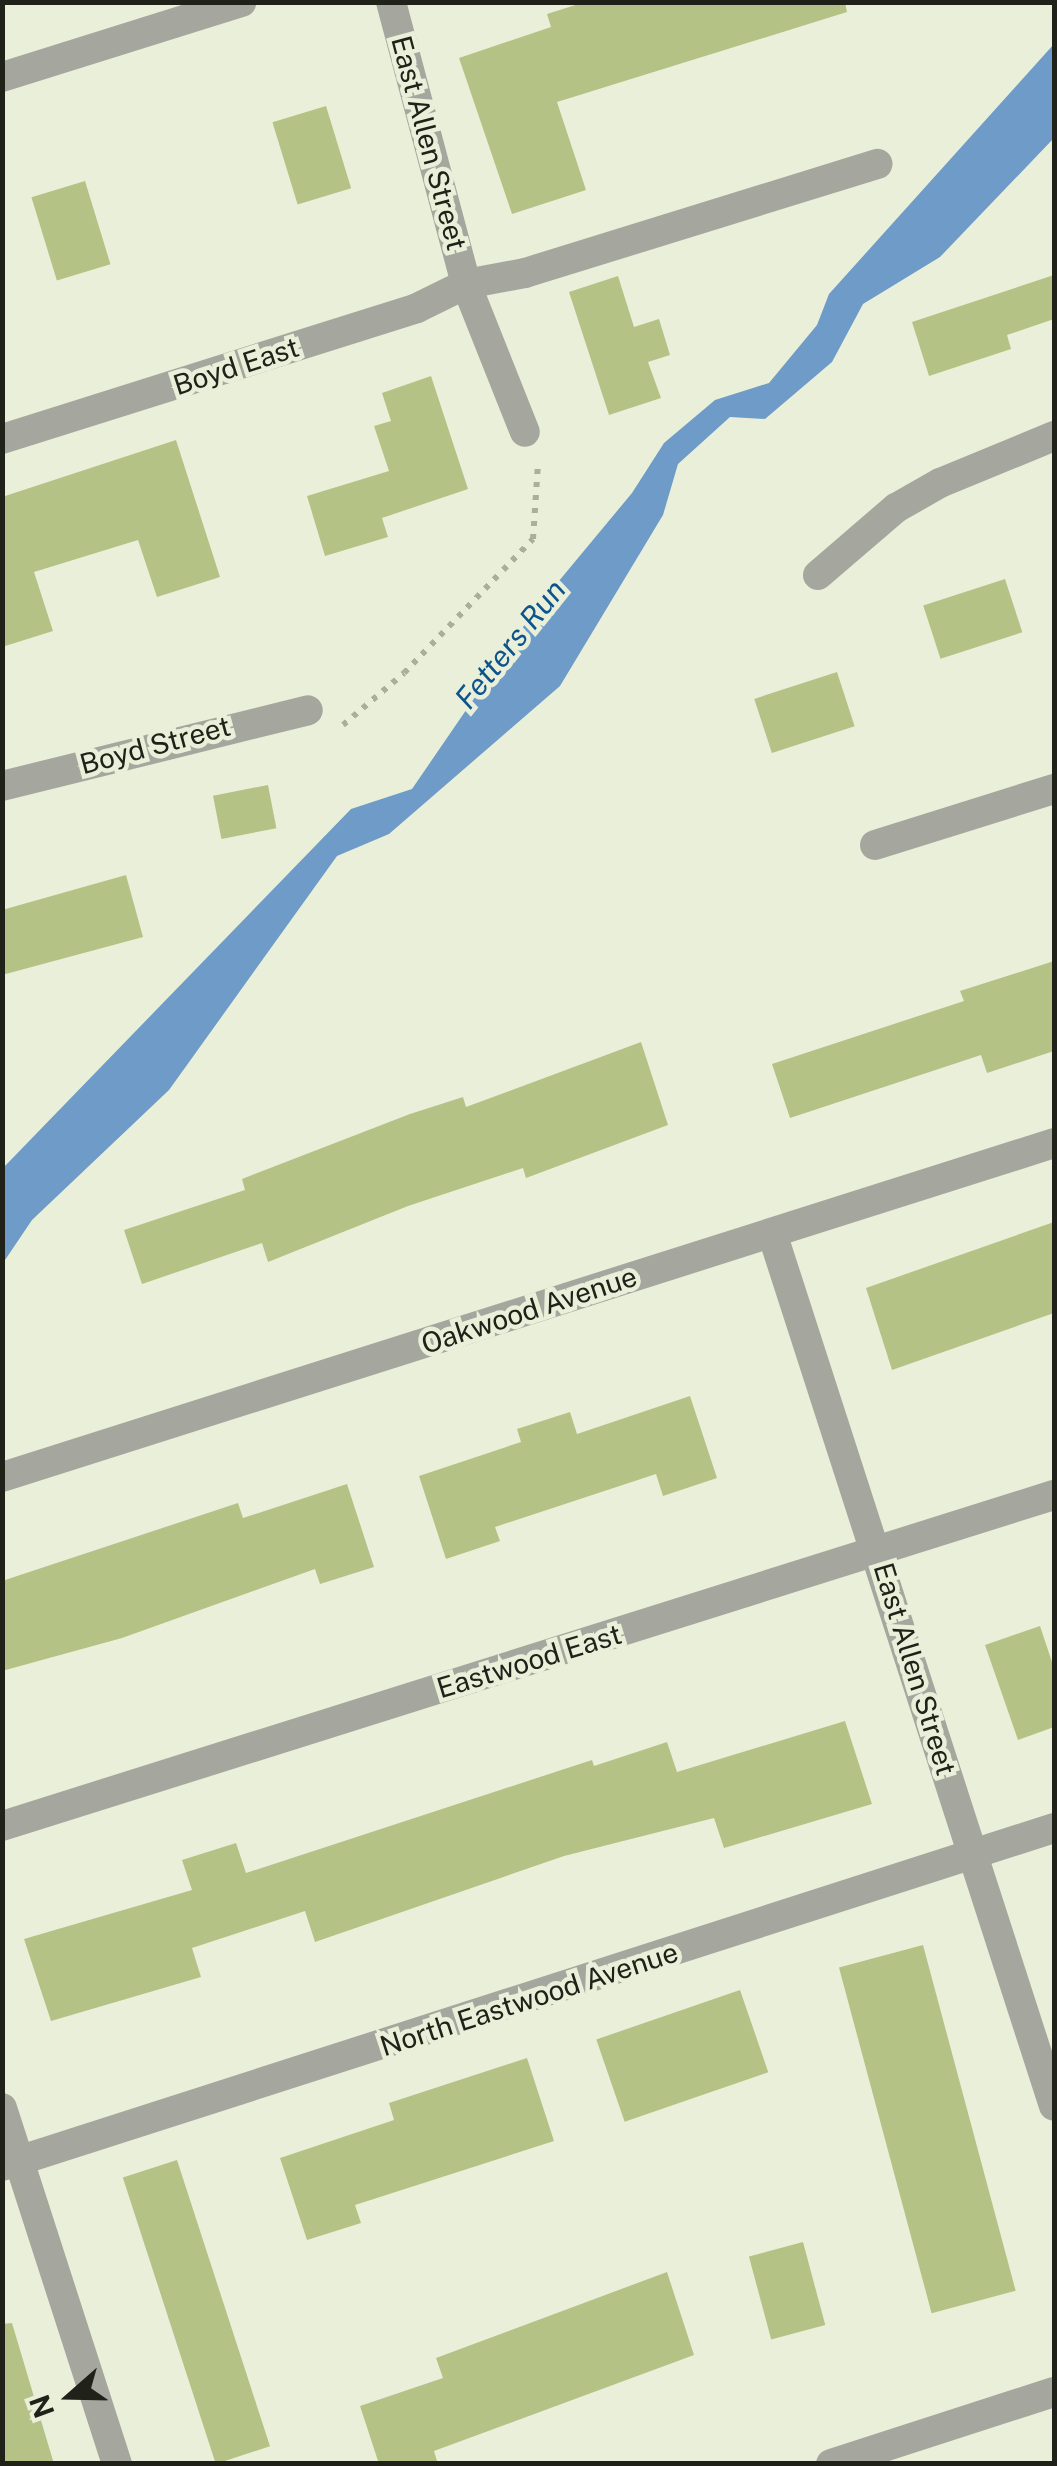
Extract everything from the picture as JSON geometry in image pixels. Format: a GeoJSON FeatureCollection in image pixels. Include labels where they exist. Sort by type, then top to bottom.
{"type":"FeatureCollection","features":[{"type":"Feature","properties":{"kind":"street"},"geometry":{"type":"LineString","coordinates":[[2,77],[242,2]]}},
{"type":"Feature","properties":{"kind":"street","name":"East Allen Street"},"geometry":{"type":"LineString","coordinates":[[391,2],[466,284],[525,432]]}},
{"type":"Feature","properties":{"kind":"street","name":"Boyd East"},"geometry":{"type":"LineString","coordinates":[[2,439],[418,308],[466,284],[525,274],[878,164]]}},
{"type":"Feature","properties":{"kind":"street"},"geometry":{"type":"LineString","coordinates":[[818,575],[856,539],[940,482],[1054,436]]}},
{"type":"Feature","properties":{"kind":"street","name":"Boyd Street"},"geometry":{"type":"LineString","coordinates":[[2,786],[308,710]]}},
{"type":"Feature","properties":{"kind":"street"},"geometry":{"type":"LineString","coordinates":[[875,845],[1054,790]]}},
{"type":"Feature","properties":{"kind":"street","name":"Oakwood Avenue"},"geometry":{"type":"LineString","coordinates":[[2,1477],[1054,1143]]}},
{"type":"Feature","properties":{"kind":"street","name":"East Allen Street"},"geometry":{"type":"LineString","coordinates":[[772,1233],[1054,2106]]}},
{"type":"Feature","properties":{"kind":"street","name":"Eastwood East"},"geometry":{"type":"LineString","coordinates":[[2,1826],[1054,1495]]}},
{"type":"Feature","properties":{"kind":"street","name":"North Eastwood Avenue"},"geometry":{"type":"LineString","coordinates":[[11,2164],[1054,1828]]}},
{"type":"Feature","properties":{"kind":"street"},"geometry":{"type":"LineString","coordinates":[[2,2108],[11,2164],[117,2464]]}},
{"type":"Feature","properties":{"kind":"street"},"geometry":{"type":"LineString","coordinates":[[831,2464],[1054,2392]]}},
{"type":"Feature","properties":{"kind":"path"},"geometry":{"type":"LineString","coordinates":[[337,730],[404,673],[533,539],[538,464],[525,432]]}},
{"type":"Feature","properties":{"kind":"water"},"geometry":{"type":"Polygon","coordinates":[[[1054,44],[1054,138],[940,257],[863,304],[832,362],[765,419],[730,417],[678,464],[663,515],[560,686],[389,834],[337,856],[169,1090],[32,1220],[3,1263],[3,1168],[351,809],[412,789],[534,611],[632,493],[664,443],[715,400],[769,383],[817,325],[829,294],[1054,44]]]}},
{"type":"Feature","properties":{"kind":"building"},"geometry":{"type":"Polygon","coordinates":[[[585,2],[845,2],[847,12],[557,102],[586,190],[512,214],[459,58],[551,27],[547,14],[585,2]]]}},
{"type":"Feature","properties":{"kind":"building"},"geometry":{"type":"Polygon","coordinates":[[[326,106],[351,188],[298,205],[272,122],[326,106]]]}},
{"type":"Feature","properties":{"kind":"building"},"geometry":{"type":"Polygon","coordinates":[[[85,181],[110,264],[57,281],[31,197],[85,181]]]}},
{"type":"Feature","properties":{"kind":"building"},"geometry":{"type":"Polygon","coordinates":[[[1054,275],[1054,319],[1007,335],[1011,349],[929,376],[912,322],[1054,275]]]}},
{"type":"Feature","properties":{"kind":"building"},"geometry":{"type":"Polygon","coordinates":[[[618,276],[634,327],[659,319],[670,355],[648,362],[661,398],[609,415],[569,292],[618,276]]]}},
{"type":"Feature","properties":{"kind":"building"},"geometry":{"type":"Polygon","coordinates":[[[431,376],[468,489],[382,518],[388,537],[325,556],[307,496],[389,471],[374,426],[391,421],[382,393],[431,376]]]}},
{"type":"Feature","properties":{"kind":"building"},"geometry":{"type":"Polygon","coordinates":[[[176,440],[220,577],[157,597],[138,540],[34,572],[53,631],[2,647],[2,497],[176,440]]]}},
{"type":"Feature","properties":{"kind":"building"},"geometry":{"type":"Polygon","coordinates":[[[1005,579],[1022,632],[941,659],[923,606],[1005,579]]]}},
{"type":"Feature","properties":{"kind":"building"},"geometry":{"type":"Polygon","coordinates":[[[837,672],[855,726],[772,753],[754,699],[837,672]]]}},
{"type":"Feature","properties":{"kind":"building"},"geometry":{"type":"Polygon","coordinates":[[[268,785],[276,828],[221,839],[213,796],[268,785]]]}},
{"type":"Feature","properties":{"kind":"building"},"geometry":{"type":"Polygon","coordinates":[[[126,875],[143,937],[2,975],[2,910],[126,875]]]}},
{"type":"Feature","properties":{"kind":"building"},"geometry":{"type":"Polygon","coordinates":[[[1054,961],[1054,1051],[987,1073],[981,1055],[790,1118],[772,1064],[964,1001],[960,991],[1054,961]]]}},
{"type":"Feature","properties":{"kind":"building"},"geometry":{"type":"Polygon","coordinates":[[[641,1042],[668,1125],[526,1178],[523,1168],[408,1206],[268,1262],[262,1243],[142,1284],[124,1230],[245,1190],[242,1179],[410,1114],[463,1097],[466,1107],[641,1042]]]}},
{"type":"Feature","properties":{"kind":"building"},"geometry":{"type":"Polygon","coordinates":[[[1054,1222],[1054,1313],[892,1370],[866,1288],[1054,1222]]]}},
{"type":"Feature","properties":{"kind":"building"},"geometry":{"type":"Polygon","coordinates":[[[690,1396],[717,1478],[663,1496],[656,1474],[495,1527],[500,1541],[446,1559],[419,1476],[521,1442],[517,1429],[570,1412],[577,1434],[690,1396]]]}},
{"type":"Feature","properties":{"kind":"building"},"geometry":{"type":"Polygon","coordinates":[[[347,1484],[374,1567],[320,1584],[315,1569],[122,1638],[2,1671],[2,1581],[238,1503],[243,1518],[347,1484]]]}},
{"type":"Feature","properties":{"kind":"building"},"geometry":{"type":"Polygon","coordinates":[[[1040,1626],[1054,1668],[1054,1727],[1018,1740],[985,1645],[1040,1626]]]}},
{"type":"Feature","properties":{"kind":"building"},"geometry":{"type":"Polygon","coordinates":[[[845,1721],[872,1804],[724,1848],[714,1818],[564,1856],[315,1942],[305,1911],[192,1948],[201,1977],[51,2021],[24,1939],[192,1890],[182,1860],[236,1843],[246,1873],[592,1760],[594,1766],[667,1742],[677,1772],[845,1721]]]}},
{"type":"Feature","properties":{"kind":"building"},"geometry":{"type":"Polygon","coordinates":[[[923,1945],[1016,2291],[932,2313],[839,1968],[923,1945]]]}},
{"type":"Feature","properties":{"kind":"building"},"geometry":{"type":"Polygon","coordinates":[[[740,1990],[768,2072],[625,2122],[596,2039],[740,1990]]]}},
{"type":"Feature","properties":{"kind":"building"},"geometry":{"type":"Polygon","coordinates":[[[527,2058],[554,2141],[355,2205],[361,2223],[307,2240],[280,2158],[394,2120],[389,2103],[527,2058]]]}},
{"type":"Feature","properties":{"kind":"building"},"geometry":{"type":"Polygon","coordinates":[[[177,2160],[270,2446],[216,2464],[123,2178],[177,2160]]]}},
{"type":"Feature","properties":{"kind":"building"},"geometry":{"type":"Polygon","coordinates":[[[803,2242],[825,2325],[771,2340],[749,2256],[803,2242]]]}},
{"type":"Feature","properties":{"kind":"building"},"geometry":{"type":"Polygon","coordinates":[[[667,2272],[694,2355],[434,2451],[438,2464],[379,2464],[360,2406],[443,2378],[436,2358],[667,2272]]]}},
{"type":"Feature","properties":{"kind":"building"},"geometry":{"type":"Polygon","coordinates":[[[12,2323],[54,2464],[2,2464],[2,2324],[12,2323]]]}},
{"type":"Feature","properties":{"kind":"water label","name":"Fetters Run"},"geometry":{"type":"Point","coordinates":[510,644]}}]}
